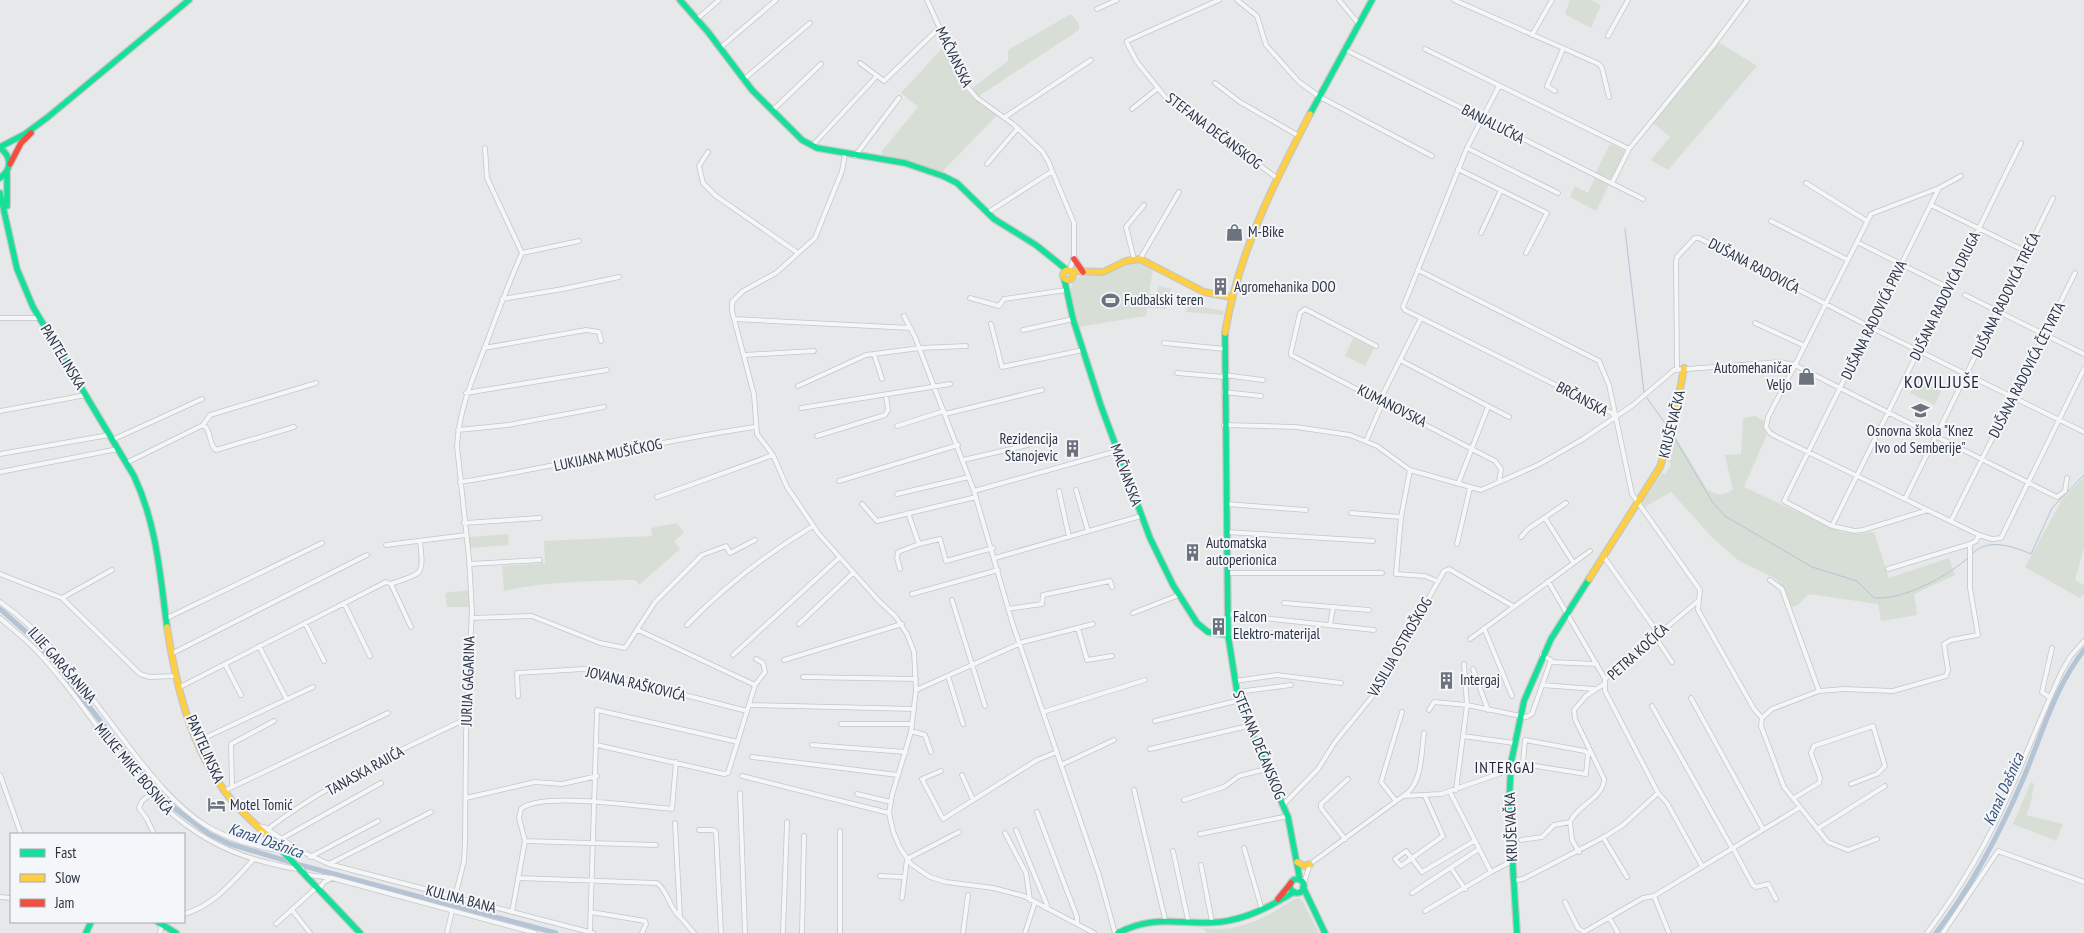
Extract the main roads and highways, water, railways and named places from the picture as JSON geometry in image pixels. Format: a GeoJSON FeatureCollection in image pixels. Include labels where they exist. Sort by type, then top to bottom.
{"type":"FeatureCollection","features":[{"type":"Feature","properties":{"kind":"main road"},"geometry":{"type":"LineString","coordinates":[[9,231],[6,192],[7,173],[21,143],[46,118],[189,0]]}},
{"type":"Feature","properties":{"kind":"main road"},"geometry":{"type":"LineString","coordinates":[[680,0],[720,48],[743,80],[802,140],[812,146],[855,156],[904,163],[943,176],[956,183],[987,213],[1036,245],[1055,260],[1068,274],[1103,272],[1137,259],[1204,292],[1231,297]]}},
{"type":"Feature","properties":{"kind":"main road","name":"STEFANA DEČANSKOG"},"geometry":{"type":"LineString","coordinates":[[1297,854],[1288,816],[1248,726],[1237,692],[1228,635],[1224,424],[1225,349],[1231,297],[1250,238],[1277,178],[1344,49],[1372,0]]}},
{"type":"Feature","properties":{"kind":"main road"},"geometry":{"type":"LineString","coordinates":[[10,164],[7,154],[0,148],[12,142],[46,118]]}},
{"type":"Feature","properties":{"kind":"main road"},"geometry":{"type":"LineString","coordinates":[[0,178],[7,173]]}},
{"type":"Feature","properties":{"kind":"main road"},"geometry":{"type":"LineString","coordinates":[[0,193],[9,231]]}},
{"type":"Feature","properties":{"kind":"main road","name":"PANTELINSKA"},"geometry":{"type":"LineString","coordinates":[[9,231],[20,277],[40,318],[144,494],[155,525],[165,619],[171,654],[176,676],[198,741],[224,791],[308,875],[360,933]]}},
{"type":"Feature","properties":{"kind":"main road"},"geometry":{"type":"LineString","coordinates":[[1074,259],[1085,272]]}},
{"type":"Feature","properties":{"kind":"main road","name":"MAČVANSKA"},"geometry":{"type":"LineString","coordinates":[[1068,274],[1066,293],[1073,319],[1141,516],[1179,595],[1200,627],[1212,634],[1228,635]]}},
{"type":"Feature","properties":{"kind":"main road","name":"KRUŠEVAČKA"},"geometry":{"type":"LineString","coordinates":[[1517,933],[1509,806],[1510,770],[1520,717],[1542,655],[1660,467],[1666,451],[1683,378],[1680,368]]}},
{"type":"Feature","properties":{"kind":"main road"},"geometry":{"type":"LineString","coordinates":[[1297,854],[1302,884],[1325,933]]}},
{"type":"Feature","properties":{"kind":"main road"},"geometry":{"type":"LineString","coordinates":[[1275,903],[1291,882],[1297,854]]}},
{"type":"Feature","properties":{"kind":"main road"},"geometry":{"type":"LineString","coordinates":[[1297,862],[1304,866],[1310,864]]}},
{"type":"Feature","properties":{"kind":"main road"},"geometry":{"type":"LineString","coordinates":[[1291,882],[1302,884]]}},
{"type":"Feature","properties":{"kind":"main road"},"geometry":{"type":"LineString","coordinates":[[1291,882],[1295,892],[1306,900],[1314,910]]}},
{"type":"Feature","properties":{"kind":"main road"},"geometry":{"type":"LineString","coordinates":[[1117,933],[1142,922],[1164,919],[1212,922],[1230,920],[1262,910],[1295,892],[1302,884]]}},
{"type":"Feature","properties":{"kind":"main road"},"geometry":{"type":"LineString","coordinates":[[165,924],[176,933]]}},
{"type":"Feature","properties":{"kind":"waterway"},"geometry":{"type":"LineString","coordinates":[[1625,229],[1644,392]]}},
{"type":"Feature","properties":{"kind":"waterway"},"geometry":{"type":"LineString","coordinates":[[1647,398],[1667,426]]}},
{"type":"Feature","properties":{"kind":"waterway"},"geometry":{"type":"LineString","coordinates":[[1675,439],[1713,503],[1725,516],[1812,567],[1857,581],[1874,598],[1886,598],[1924,586],[1948,573],[1968,558]]}},
{"type":"Feature","properties":{"kind":"waterway"},"geometry":{"type":"LineString","coordinates":[[1971,555],[1977,549],[1992,545],[2008,546],[2031,554],[2052,508],[2084,475]]}},
{"type":"Feature","properties":{"kind":"waterway","name":"Kanal Dašnica"},"geometry":{"type":"LineString","coordinates":[[0,609],[33,638],[50,657],[151,785],[169,804],[209,834],[230,844],[300,865],[556,933]]}},
{"type":"Feature","properties":{"kind":"waterway","name":"Kanal Dašnica"},"geometry":{"type":"LineString","coordinates":[[1936,933],[1962,896],[1996,838],[2024,777],[2057,695],[2084,650]]}},
{"type":"Feature","properties":{"kind":"place","name":"M-Bike"},"geometry":{"type":"Point","coordinates":[1234,232]}},
{"type":"Feature","properties":{"kind":"place","name":"Agromehanika DOO"},"geometry":{"type":"Point","coordinates":[1220,287]}},
{"type":"Feature","properties":{"kind":"place","name":"Fudbalski teren"},"geometry":{"type":"Point","coordinates":[1110,300]}},
{"type":"Feature","properties":{"kind":"place","name":"Automehaničar Veljo"},"geometry":{"type":"Point","coordinates":[1806,377]}},
{"type":"Feature","properties":{"kind":"place","name":"Osnovna škola \"Knez Ivo od Semberije\""},"geometry":{"type":"Point","coordinates":[1920,410]}},
{"type":"Feature","properties":{"kind":"place","name":"Rezidencija Stanojevic"},"geometry":{"type":"Point","coordinates":[1072,448]}},
{"type":"Feature","properties":{"kind":"place","name":"Automatska autoperionica"},"geometry":{"type":"Point","coordinates":[1192,552]}},
{"type":"Feature","properties":{"kind":"place","name":"Falcon Elektro-materijal"},"geometry":{"type":"Point","coordinates":[1219,626]}},
{"type":"Feature","properties":{"kind":"place","name":"Intergaj"},"geometry":{"type":"Point","coordinates":[1446,680]}},
{"type":"Feature","properties":{"kind":"place","name":"Motel Tomić"},"geometry":{"type":"Point","coordinates":[216,805]}},
{"type":"Feature","properties":{"kind":"district","name":"KOVILJUŠE"},"geometry":{"type":"Point","coordinates":[1942,382]}},
{"type":"Feature","properties":{"kind":"district","name":"INTERGAJ"},"geometry":{"type":"Point","coordinates":[1505,767]}}]}
